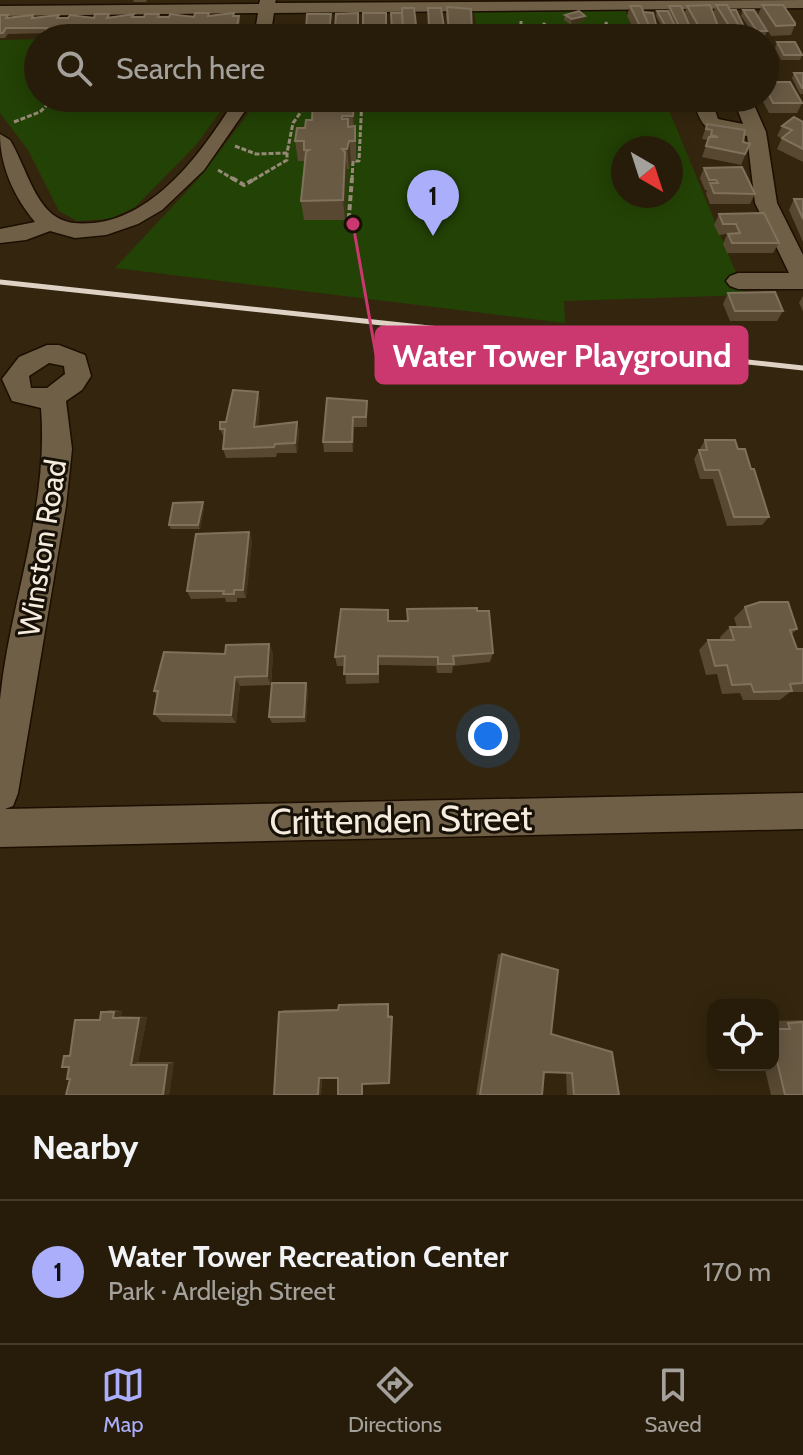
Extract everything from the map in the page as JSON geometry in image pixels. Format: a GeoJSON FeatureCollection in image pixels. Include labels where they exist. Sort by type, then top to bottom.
{"type":"FeatureCollection","features":[{"type":"Feature","properties":{"kind":"street"},"geometry":{"type":"LineString","coordinates":[[0,11],[267,4],[525,7],[803,3]]}},
{"type":"Feature","properties":{"kind":"street"},"geometry":{"type":"LineString","coordinates":[[264,24],[267,4]]}},
{"type":"Feature","properties":{"kind":"street"},"geometry":{"type":"LineString","coordinates":[[0,140],[38,211],[52,223],[72,231],[87,231],[117,227],[152,208],[205,153],[235,112]]}},
{"type":"Feature","properties":{"kind":"street"},"geometry":{"type":"LineString","coordinates":[[706,112],[712,124],[756,132]]}},
{"type":"Feature","properties":{"kind":"street"},"geometry":{"type":"LineString","coordinates":[[738,281],[803,279],[766,203],[756,132],[748,112]]}},
{"type":"Feature","properties":{"kind":"street"},"geometry":{"type":"LineString","coordinates":[[0,236],[26,233],[52,223]]}},
{"type":"Feature","properties":{"kind":"street","name":"Winston Road"},"geometry":{"type":"LineString","coordinates":[[0,793],[52,506],[58,449],[53,397]]}},
{"type":"Feature","properties":{"kind":"street","name":"Crittenden Street"},"geometry":{"type":"LineString","coordinates":[[0,828],[803,811]]}},
{"type":"Feature","properties":{"kind":"path"},"geometry":{"type":"LineString","coordinates":[[606,19],[606,24]]}},
{"type":"Feature","properties":{"kind":"path"},"geometry":{"type":"LineString","coordinates":[[542,21],[545,24]]}},
{"type":"Feature","properties":{"kind":"path"},"geometry":{"type":"LineString","coordinates":[[14,122],[40,112]]}},
{"type":"Feature","properties":{"kind":"path"},"geometry":{"type":"LineString","coordinates":[[213,167],[244,185],[287,160],[293,123],[301,112]]}},
{"type":"Feature","properties":{"kind":"path"},"geometry":{"type":"LineString","coordinates":[[348,228],[353,161],[359,161],[361,112]]}},
{"type":"Feature","properties":{"kind":"path"},"geometry":{"type":"LineString","coordinates":[[232,143],[248,153],[287,153]]}},
{"type":"Feature","properties":{"kind":"green space"},"geometry":{"type":"Polygon","coordinates":[[[624,8],[630,24],[476,24],[475,10],[624,8]]]}},
{"type":"Feature","properties":{"kind":"green space"},"geometry":{"type":"Polygon","coordinates":[[[24,39],[24,112],[220,112],[196,145],[135,207],[110,219],[77,221],[59,211],[28,150],[0,113],[0,40],[24,39]]]}},
{"type":"Feature","properties":{"kind":"green space"},"geometry":{"type":"Polygon","coordinates":[[[249,112],[670,112],[680,136],[611,136],[611,208],[683,208],[683,144],[736,273],[736,281],[746,295],[564,301],[565,323],[115,268],[201,176],[249,112]]]}},
{"type":"Feature","properties":{"kind":"building"},"geometry":{"type":"Polygon","coordinates":[[[710,5],[717,24],[698,24],[687,6],[710,5]]]}},
{"type":"Feature","properties":{"kind":"building"},"geometry":{"type":"Polygon","coordinates":[[[716,5],[727,5],[738,24],[728,24],[716,5]]]}},
{"type":"Feature","properties":{"kind":"building"},"geometry":{"type":"Polygon","coordinates":[[[762,5],[783,5],[795,25],[775,24],[762,5]]]}},
{"type":"Feature","properties":{"kind":"building"},"geometry":{"type":"Polygon","coordinates":[[[630,6],[641,6],[649,24],[639,24],[630,6]]]}},
{"type":"Feature","properties":{"kind":"building"},"geometry":{"type":"Polygon","coordinates":[[[669,6],[681,6],[689,24],[678,24],[669,6]]]}},
{"type":"Feature","properties":{"kind":"building"},"geometry":{"type":"Polygon","coordinates":[[[447,7],[471,9],[472,24],[448,24],[447,7]]]}},
{"type":"Feature","properties":{"kind":"building"},"geometry":{"type":"Polygon","coordinates":[[[402,8],[414,8],[416,24],[403,24],[402,8]]]}},
{"type":"Feature","properties":{"kind":"building"},"geometry":{"type":"Polygon","coordinates":[[[428,8],[441,8],[444,24],[429,24],[428,8]]]}},
{"type":"Feature","properties":{"kind":"building"},"geometry":{"type":"Polygon","coordinates":[[[730,10],[736,10],[743,24],[738,24],[730,10]]]}},
{"type":"Feature","properties":{"kind":"building"},"geometry":{"type":"Polygon","coordinates":[[[743,10],[754,10],[763,24],[752,24],[743,10]]]}},
{"type":"Feature","properties":{"kind":"building"},"geometry":{"type":"Polygon","coordinates":[[[579,11],[585,16],[572,19],[565,15],[579,11]]]}},
{"type":"Feature","properties":{"kind":"building"},"geometry":{"type":"Polygon","coordinates":[[[657,11],[668,11],[674,24],[664,24],[657,11]]]}},
{"type":"Feature","properties":{"kind":"building"},"geometry":{"type":"Polygon","coordinates":[[[643,12],[653,13],[656,24],[648,24],[643,12]]]}},
{"type":"Feature","properties":{"kind":"building"},"geometry":{"type":"Polygon","coordinates":[[[195,13],[209,13],[208,16],[234,13],[233,16],[239,16],[237,24],[24,24],[24,28],[6,28],[0,33],[0,15],[8,15],[6,18],[59,15],[57,18],[68,18],[70,15],[94,18],[95,14],[109,14],[107,18],[134,14],[132,17],[159,14],[158,17],[169,17],[170,14],[194,17],[195,13]]]}},
{"type":"Feature","properties":{"kind":"building"},"geometry":{"type":"Polygon","coordinates":[[[358,13],[358,24],[335,24],[336,14],[358,13]]]}},
{"type":"Feature","properties":{"kind":"building"},"geometry":{"type":"Polygon","coordinates":[[[363,13],[386,13],[386,24],[363,24],[363,13]]]}},
{"type":"Feature","properties":{"kind":"building"},"geometry":{"type":"Polygon","coordinates":[[[391,13],[402,13],[403,24],[392,24],[391,13]]]}},
{"type":"Feature","properties":{"kind":"building"},"geometry":{"type":"Polygon","coordinates":[[[307,14],[331,14],[330,24],[306,24],[307,14]]]}},
{"type":"Feature","properties":{"kind":"building"},"geometry":{"type":"Polygon","coordinates":[[[779,42],[795,42],[802,55],[784,55],[779,42]]]}},
{"type":"Feature","properties":{"kind":"building"},"geometry":{"type":"Polygon","coordinates":[[[794,73],[803,73],[803,88],[802,88],[794,73]]]}},
{"type":"Feature","properties":{"kind":"building"},"geometry":{"type":"Polygon","coordinates":[[[779,82],[790,82],[802,103],[779,103],[779,82]]]}},
{"type":"Feature","properties":{"kind":"building"},"geometry":{"type":"Polygon","coordinates":[[[312,112],[353,112],[353,116],[342,116],[342,119],[348,119],[348,127],[355,126],[355,141],[349,141],[347,149],[342,149],[345,152],[343,200],[301,201],[306,152],[309,150],[304,150],[304,141],[295,141],[297,128],[305,128],[306,120],[312,120],[312,112]]]}},
{"type":"Feature","properties":{"kind":"building"},"geometry":{"type":"Polygon","coordinates":[[[794,117],[803,122],[803,149],[782,138],[792,130],[782,126],[794,117]]]}},
{"type":"Feature","properties":{"kind":"building"},"geometry":{"type":"Polygon","coordinates":[[[707,124],[745,130],[743,142],[750,144],[745,154],[706,146],[709,137],[718,137],[711,135],[712,130],[706,129],[707,124]]]}},
{"type":"Feature","properties":{"kind":"building"},"geometry":{"type":"Polygon","coordinates":[[[742,167],[755,194],[714,193],[710,183],[718,183],[709,180],[704,168],[742,167]]]}},
{"type":"Feature","properties":{"kind":"building"},"geometry":{"type":"Polygon","coordinates":[[[794,199],[803,199],[803,219],[794,199]]]}},
{"type":"Feature","properties":{"kind":"building"},"geometry":{"type":"Polygon","coordinates":[[[764,213],[779,243],[732,243],[728,234],[740,233],[736,224],[723,224],[719,214],[764,213]]]}},
{"type":"Feature","properties":{"kind":"building"},"geometry":{"type":"Polygon","coordinates":[[[775,292],[783,311],[735,311],[728,293],[775,292]]]}},
{"type":"Feature","properties":{"kind":"building"},"geometry":{"type":"Polygon","coordinates":[[[233,390],[258,392],[254,427],[297,422],[295,443],[223,449],[225,429],[220,429],[220,422],[226,422],[233,390]]]}},
{"type":"Feature","properties":{"kind":"building"},"geometry":{"type":"Polygon","coordinates":[[[327,398],[367,401],[366,417],[353,417],[352,442],[323,442],[327,398]]]}},
{"type":"Feature","properties":{"kind":"building"},"geometry":{"type":"Polygon","coordinates":[[[705,440],[735,440],[738,449],[745,449],[769,517],[734,517],[719,470],[705,470],[699,450],[707,450],[705,440]]]}},
{"type":"Feature","properties":{"kind":"building"},"geometry":{"type":"Polygon","coordinates":[[[203,502],[198,525],[169,525],[173,503],[203,502]]]}},
{"type":"Feature","properties":{"kind":"building"},"geometry":{"type":"Polygon","coordinates":[[[249,532],[243,590],[234,590],[234,594],[187,591],[196,534],[249,532]]]}},
{"type":"Feature","properties":{"kind":"building"},"geometry":{"type":"Polygon","coordinates":[[[760,602],[788,602],[797,629],[790,630],[797,649],[803,649],[803,683],[790,684],[792,691],[754,692],[751,684],[732,685],[727,665],[715,666],[708,640],[734,640],[730,627],[751,627],[745,607],[760,602]]]}},
{"type":"Feature","properties":{"kind":"building"},"geometry":{"type":"Polygon","coordinates":[[[477,608],[477,611],[489,611],[493,653],[453,656],[454,664],[438,664],[438,657],[378,656],[378,674],[344,674],[345,656],[335,657],[341,609],[388,610],[388,621],[408,621],[407,609],[477,608]]]}},
{"type":"Feature","properties":{"kind":"building"},"geometry":{"type":"Polygon","coordinates":[[[269,644],[267,676],[235,677],[231,715],[154,714],[158,691],[154,691],[164,652],[225,654],[226,645],[269,644]]]}},
{"type":"Feature","properties":{"kind":"building"},"geometry":{"type":"Polygon","coordinates":[[[272,683],[306,683],[304,717],[269,717],[272,683]]]}},
{"type":"Feature","properties":{"kind":"building"},"geometry":{"type":"Polygon","coordinates":[[[502,954],[558,970],[551,1034],[612,1052],[619,1095],[574,1095],[572,1073],[544,1072],[542,1095],[480,1095],[502,954]]]}},
{"type":"Feature","properties":{"kind":"building"},"geometry":{"type":"Polygon","coordinates":[[[388,1004],[388,1017],[392,1017],[389,1083],[362,1084],[362,1095],[338,1095],[338,1078],[319,1078],[318,1095],[274,1095],[279,1012],[338,1010],[339,1005],[388,1004]]]}},
{"type":"Feature","properties":{"kind":"building"},"geometry":{"type":"Polygon","coordinates":[[[101,1012],[114,1012],[113,1018],[139,1018],[131,1065],[167,1065],[163,1095],[66,1095],[69,1067],[62,1067],[64,1056],[70,1056],[75,1020],[100,1020],[101,1012]]]}},
{"type":"Feature","properties":{"kind":"building"},"geometry":{"type":"Polygon","coordinates":[[[803,1022],[803,1095],[785,1095],[779,1070],[779,1029],[790,1029],[788,1023],[803,1022]]]}},
{"type":"Feature","properties":{"kind":"railway"},"geometry":{"type":"LineString","coordinates":[[0,282],[803,368]]}},
{"type":"Feature","properties":{"kind":"place","name":"Water Tower Playground"},"geometry":{"type":"Point","coordinates":[353,224]}},
{"type":"Feature","properties":{"kind":"place","name":"Water Tower Recreation Center"},"geometry":{"type":"Point","coordinates":[433,236]}}]}
